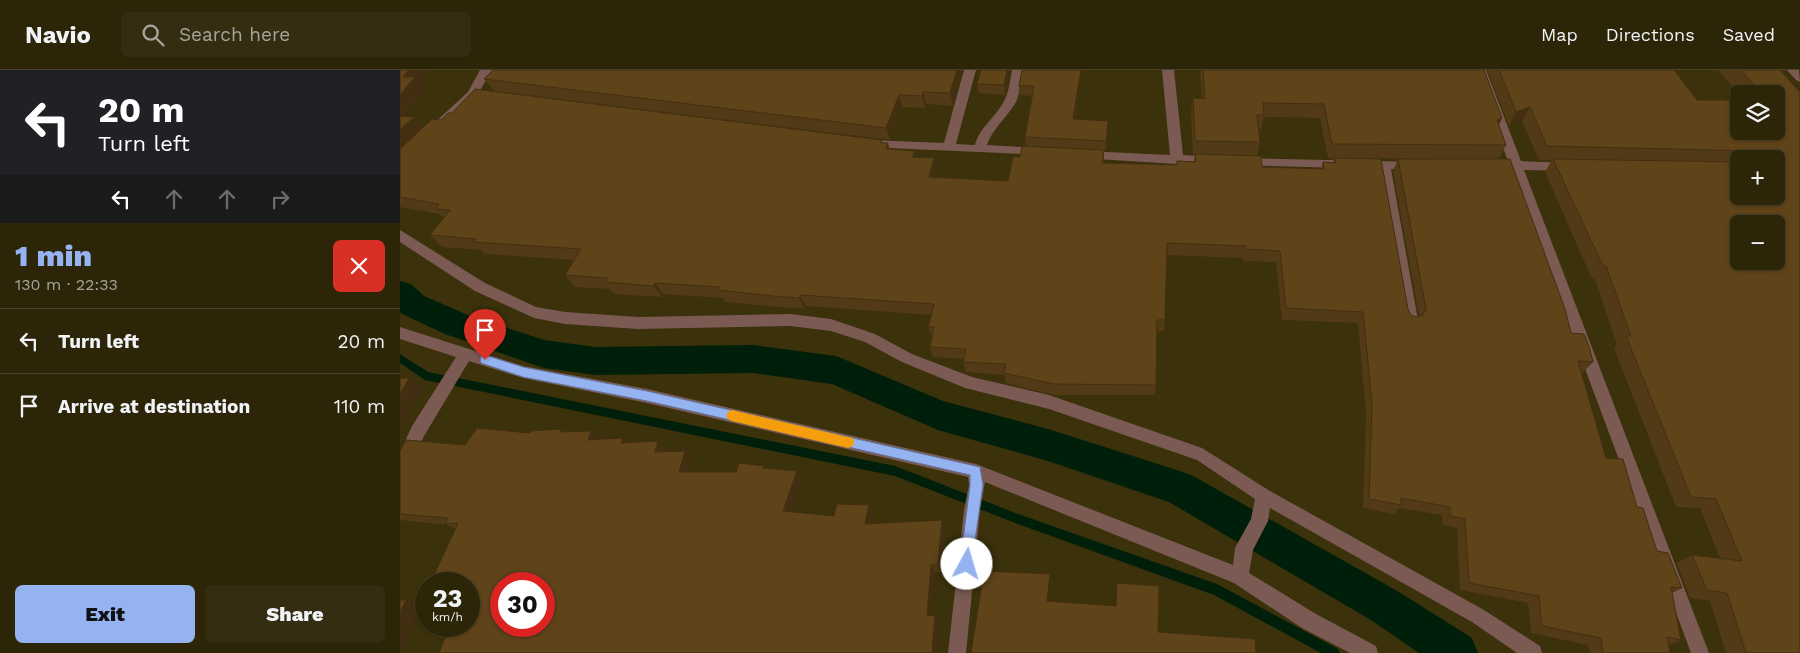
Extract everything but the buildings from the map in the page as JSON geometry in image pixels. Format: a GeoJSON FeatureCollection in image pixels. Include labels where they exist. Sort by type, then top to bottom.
{"type":"FeatureCollection","features":[{"type":"Feature","properties":{"kind":"street"},"geometry":{"type":"LineString","coordinates":[[429,135],[472,94],[486,70]]}},
{"type":"Feature","properties":{"kind":"street"},"geometry":{"type":"LineString","coordinates":[[949,148],[970,70]]}},
{"type":"Feature","properties":{"kind":"street"},"geometry":{"type":"LineString","coordinates":[[980,149],[983,137],[999,119],[1011,100],[1018,70]]}},
{"type":"Feature","properties":{"kind":"street"},"geometry":{"type":"LineString","coordinates":[[1168,70],[1177,160]]}},
{"type":"Feature","properties":{"kind":"street"},"geometry":{"type":"LineString","coordinates":[[1480,70],[1700,653]]}},
{"type":"Feature","properties":{"kind":"street"},"geometry":{"type":"LineString","coordinates":[[472,94],[490,96]]}},
{"type":"Feature","properties":{"kind":"street"},"geometry":{"type":"LineString","coordinates":[[855,142],[884,146],[1049,153]]}},
{"type":"Feature","properties":{"kind":"street"},"geometry":{"type":"LineString","coordinates":[[1069,154],[1177,160],[1422,165]]}},
{"type":"Feature","properties":{"kind":"street"},"geometry":{"type":"LineString","coordinates":[[1384,165],[1411,320]]}},
{"type":"Feature","properties":{"kind":"street"},"geometry":{"type":"LineString","coordinates":[[1479,165],[1585,168]]}},
{"type":"Feature","properties":{"kind":"street"},"geometry":{"type":"LineString","coordinates":[[400,235],[480,287],[534,312],[565,318],[638,323],[790,320],[832,325],[870,338],[907,358],[970,383],[1049,402],[1202,455],[1264,496],[1478,616],[1533,653]]}},
{"type":"Feature","properties":{"kind":"street"},"geometry":{"type":"LineString","coordinates":[[400,333],[523,372],[647,396],[976,478],[1240,577],[1309,621],[1369,653]]}},
{"type":"Feature","properties":{"kind":"street"},"geometry":{"type":"LineString","coordinates":[[400,468],[418,431],[466,353]]}},
{"type":"Feature","properties":{"kind":"street"},"geometry":{"type":"LineString","coordinates":[[957,653],[976,478]]}},
{"type":"Feature","properties":{"kind":"street"},"geometry":{"type":"LineString","coordinates":[[1240,577],[1244,548],[1259,521],[1264,496]]}},
{"type":"Feature","properties":{"kind":"waterway"},"geometry":{"type":"LineString","coordinates":[[400,293],[413,305],[457,325],[544,354],[595,361],[753,359],[836,370],[938,415],[1048,445],[1180,488],[1385,606],[1457,653]]}},
{"type":"Feature","properties":{"kind":"waterway"},"geometry":{"type":"LineString","coordinates":[[400,358],[425,376],[895,471],[1018,519],[1217,590],[1334,653]]}},
{"type":"Feature","properties":{"kind":"slow traffic"},"geometry":{"type":"LineString","coordinates":[[732,416],[848,442]]}},
{"type":"Feature","properties":{"kind":"route"},"geometry":{"type":"LineString","coordinates":[[485,360],[523,372],[647,396],[976,471],[977,485],[972,510],[967,564]]}}]}
